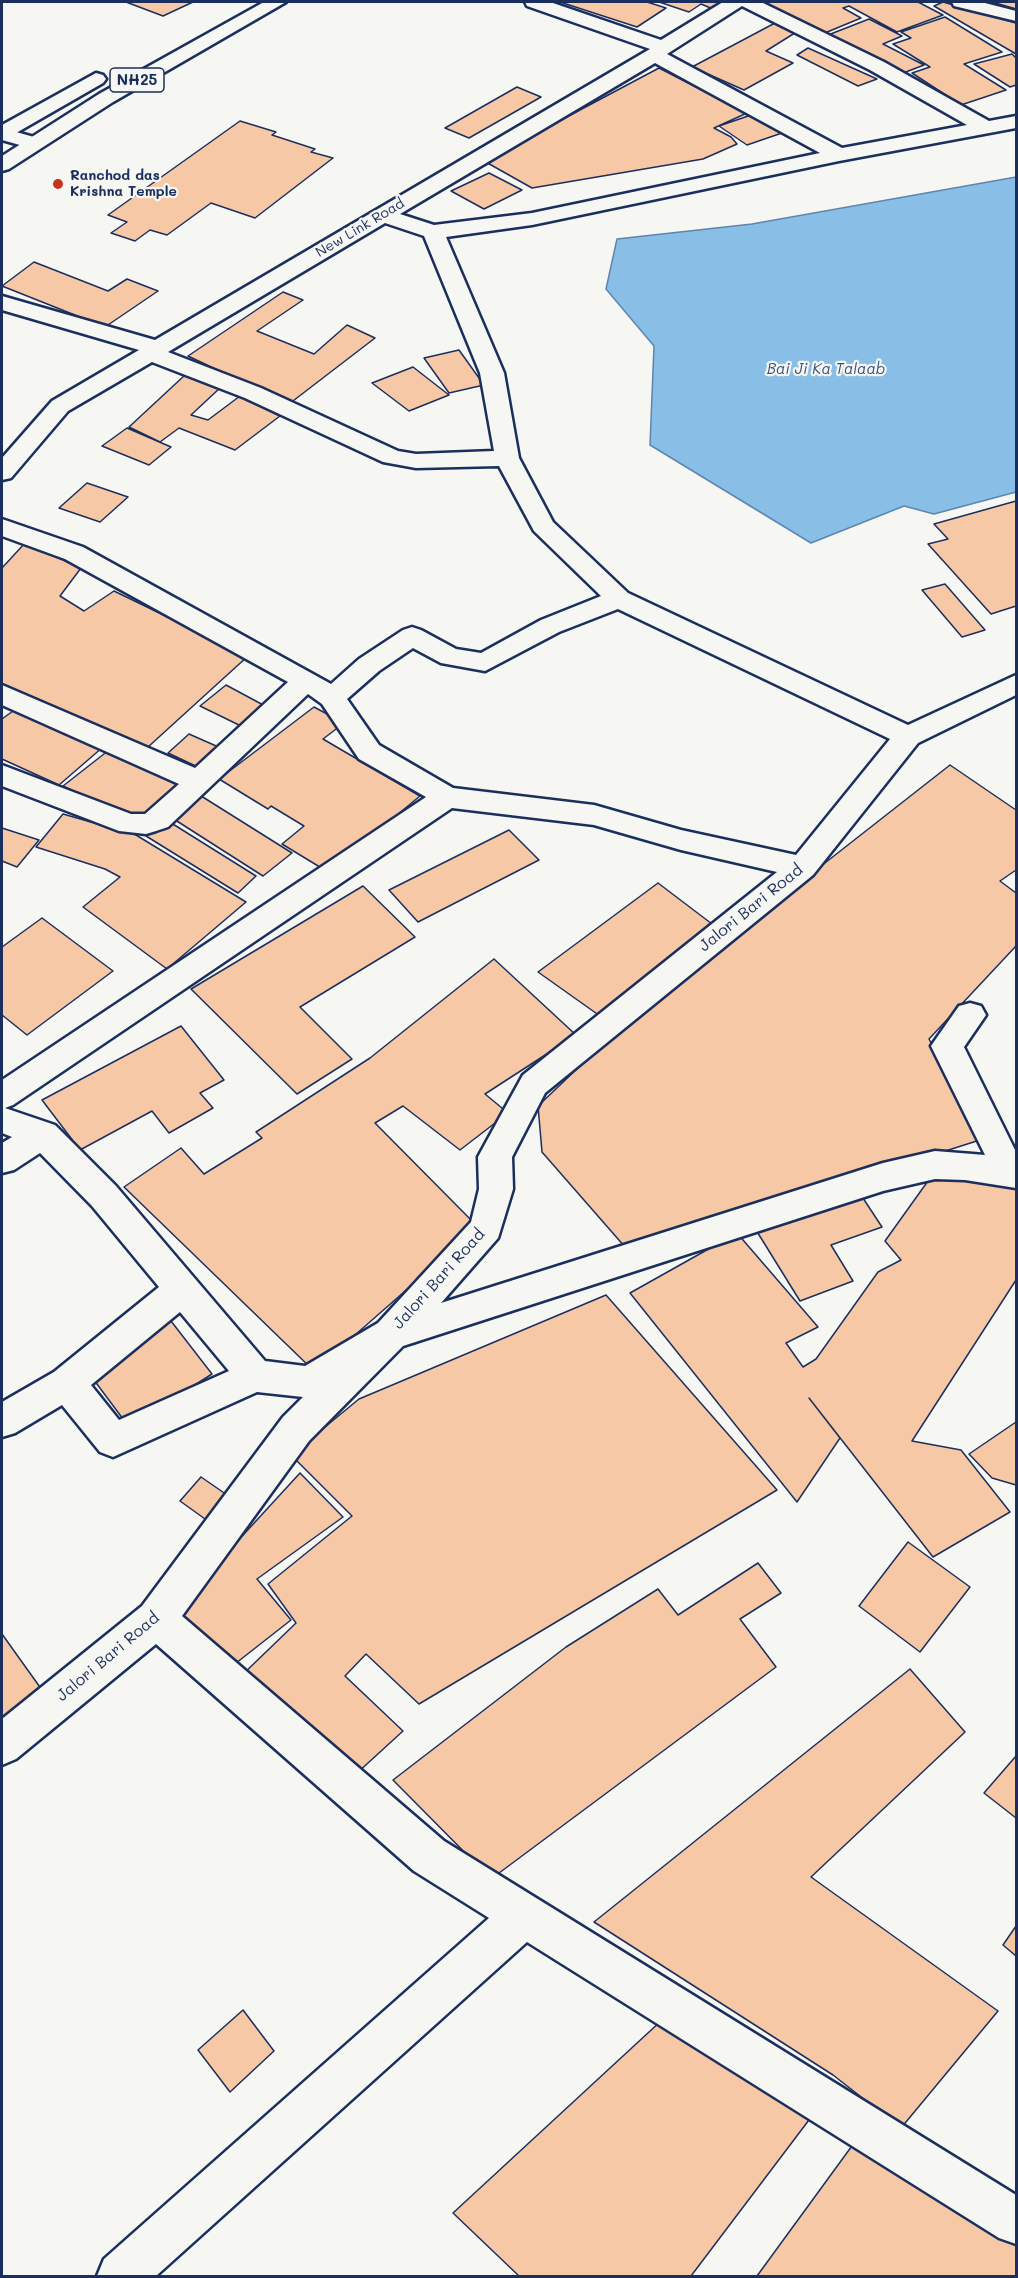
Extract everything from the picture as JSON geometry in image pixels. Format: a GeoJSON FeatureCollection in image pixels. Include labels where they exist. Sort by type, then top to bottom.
{"type":"FeatureCollection","features":[{"type":"Feature","properties":{"kind":"street","name":"NH25"},"geometry":{"type":"LineString","coordinates":[[2,165],[34,143],[210,38],[277,2]]}},
{"type":"Feature","properties":{"kind":"street"},"geometry":{"type":"LineString","coordinates":[[534,2],[659,51],[839,155]]}},
{"type":"Feature","properties":{"kind":"street","name":"New Link Road"},"geometry":{"type":"LineString","coordinates":[[2,473],[60,406],[659,51],[735,2]]}},
{"type":"Feature","properties":{"kind":"street"},"geometry":{"type":"LineString","coordinates":[[748,2],[877,66],[985,127]]}},
{"type":"Feature","properties":{"kind":"street"},"geometry":{"type":"LineString","coordinates":[[961,2],[1017,16]]}},
{"type":"Feature","properties":{"kind":"street","name":"NH25"},"geometry":{"type":"LineString","coordinates":[[2,133],[116,68]]}},
{"type":"Feature","properties":{"kind":"street"},"geometry":{"type":"LineString","coordinates":[[382,215],[433,232],[532,219],[839,155],[1017,122]]}},
{"type":"Feature","properties":{"kind":"street"},"geometry":{"type":"LineString","coordinates":[[2,133],[34,143]]}},
{"type":"Feature","properties":{"kind":"street"},"geometry":{"type":"LineString","coordinates":[[433,232],[492,373],[507,458],[543,526],[619,599],[908,736]]}},
{"type":"Feature","properties":{"kind":"street"},"geometry":{"type":"LineString","coordinates":[[2,303],[154,350],[392,457],[416,461],[507,458]]}},
{"type":"Feature","properties":{"kind":"street"},"geometry":{"type":"LineString","coordinates":[[2,527],[74,553],[306,680],[332,698],[369,752],[447,797],[594,816],[681,840],[803,867]]}},
{"type":"Feature","properties":{"kind":"street"},"geometry":{"type":"LineString","coordinates":[[332,698],[369,665],[412,636],[450,657],[485,662],[550,626],[619,599]]}},
{"type":"Feature","properties":{"kind":"street"},"geometry":{"type":"LineString","coordinates":[[2,775],[129,824],[146,824],[158,820],[306,680]]}},
{"type":"Feature","properties":{"kind":"street","name":"Jalori Bari Road"},"geometry":{"type":"LineString","coordinates":[[2,1745],[156,1619],[296,1429],[391,1334],[486,1228],[496,1189],[495,1156],[534,1084],[803,867],[908,736],[1017,684]]}},
{"type":"Feature","properties":{"kind":"street"},"geometry":{"type":"LineString","coordinates":[[2,694],[200,782]]}},
{"type":"Feature","properties":{"kind":"street"},"geometry":{"type":"LineString","coordinates":[[2,1096],[447,797]]}},
{"type":"Feature","properties":{"kind":"street"},"geometry":{"type":"LineString","coordinates":[[970,1015],[947,1046],[966,1088],[1014,1174]]}},
{"type":"Feature","properties":{"kind":"street"},"geometry":{"type":"LineString","coordinates":[[2,1120],[43,1134],[104,1196],[255,1376]]}},
{"type":"Feature","properties":{"kind":"street"},"geometry":{"type":"LineString","coordinates":[[2,1160],[43,1134]]}},
{"type":"Feature","properties":{"kind":"street"},"geometry":{"type":"LineString","coordinates":[[67,1383],[113,1440],[255,1376],[309,1382],[391,1334],[908,1170],[935,1165],[964,1166],[1014,1174]]}},
{"type":"Feature","properties":{"kind":"street"},"geometry":{"type":"LineString","coordinates":[[2,1421],[67,1383],[183,1288]]}},
{"type":"Feature","properties":{"kind":"street"},"geometry":{"type":"LineString","coordinates":[[156,1619],[429,1856],[1017,2221]]}},
{"type":"Feature","properties":{"kind":"street"},"geometry":{"type":"LineString","coordinates":[[121,2277],[525,1916]]}},
{"type":"Feature","properties":{"kind":"water","name":"Bai Ji Ka Talaab"},"geometry":{"type":"Polygon","coordinates":[[[1016,177],[1016,492],[934,514],[904,506],[811,543],[650,445],[654,346],[606,289],[617,239],[752,224],[1016,177]]]}},
{"type":"Feature","properties":{"kind":"building"},"geometry":{"type":"Polygon","coordinates":[[[126,2],[193,2],[163,16],[126,2]]]}},
{"type":"Feature","properties":{"kind":"building"},"geometry":{"type":"Polygon","coordinates":[[[560,2],[647,2],[666,8],[637,27],[560,2]]]}},
{"type":"Feature","properties":{"kind":"building"},"geometry":{"type":"Polygon","coordinates":[[[659,2],[722,2],[713,9],[701,4],[689,12],[659,2]]]}},
{"type":"Feature","properties":{"kind":"building"},"geometry":{"type":"Polygon","coordinates":[[[753,2],[918,2],[943,15],[897,32],[849,6],[843,8],[861,18],[820,35],[753,2]]]}},
{"type":"Feature","properties":{"kind":"building"},"geometry":{"type":"Polygon","coordinates":[[[943,2],[1016,23],[1016,54],[934,6],[943,2]]]}},
{"type":"Feature","properties":{"kind":"building"},"geometry":{"type":"Polygon","coordinates":[[[992,2],[1016,2],[1016,9],[992,2]]]}},
{"type":"Feature","properties":{"kind":"building"},"geometry":{"type":"Polygon","coordinates":[[[945,17],[1002,52],[964,64],[1006,90],[961,105],[912,73],[930,67],[893,44],[911,38],[901,32],[945,17]]]}},
{"type":"Feature","properties":{"kind":"building"},"geometry":{"type":"Polygon","coordinates":[[[869,19],[902,36],[883,44],[924,65],[898,75],[823,37],[869,19]]]}},
{"type":"Feature","properties":{"kind":"building"},"geometry":{"type":"Polygon","coordinates":[[[775,23],[798,31],[766,51],[793,63],[744,90],[692,67],[775,23]]]}},
{"type":"Feature","properties":{"kind":"building"},"geometry":{"type":"Polygon","coordinates":[[[808,48],[877,79],[858,86],[797,55],[808,48]]]}},
{"type":"Feature","properties":{"kind":"building"},"geometry":{"type":"Polygon","coordinates":[[[1012,54],[1016,58],[1016,85],[1010,87],[974,64],[1012,54]]]}},
{"type":"Feature","properties":{"kind":"building"},"geometry":{"type":"Polygon","coordinates":[[[659,68],[747,113],[714,128],[731,137],[737,144],[703,159],[532,188],[484,161],[659,68]]]}},
{"type":"Feature","properties":{"kind":"building"},"geometry":{"type":"Polygon","coordinates":[[[517,87],[541,97],[469,138],[445,128],[517,87]]]}},
{"type":"Feature","properties":{"kind":"building"},"geometry":{"type":"Polygon","coordinates":[[[754,114],[782,133],[747,145],[719,126],[754,114]]]}},
{"type":"Feature","properties":{"kind":"building"},"geometry":{"type":"Polygon","coordinates":[[[240,121],[276,132],[272,135],[315,149],[311,152],[333,158],[255,218],[211,203],[167,235],[150,230],[135,241],[111,233],[127,222],[108,215],[240,121]]]}},
{"type":"Feature","properties":{"kind":"building"},"geometry":{"type":"Polygon","coordinates":[[[489,173],[522,190],[484,209],[451,191],[489,173]]]}},
{"type":"Feature","properties":{"kind":"building"},"geometry":{"type":"Polygon","coordinates":[[[34,262],[108,291],[127,279],[158,291],[105,327],[2,286],[34,262]]]}},
{"type":"Feature","properties":{"kind":"building"},"geometry":{"type":"Polygon","coordinates":[[[283,292],[303,300],[257,331],[314,354],[347,325],[375,338],[289,404],[188,356],[283,292]]]}},
{"type":"Feature","properties":{"kind":"building"},"geometry":{"type":"Polygon","coordinates":[[[459,350],[484,385],[449,393],[424,358],[459,350]]]}},
{"type":"Feature","properties":{"kind":"building"},"geometry":{"type":"Polygon","coordinates":[[[413,367],[449,395],[409,411],[372,383],[413,367]]]}},
{"type":"Feature","properties":{"kind":"building"},"geometry":{"type":"Polygon","coordinates":[[[185,375],[221,387],[191,415],[208,420],[240,396],[280,416],[235,450],[179,428],[160,442],[129,427],[185,375]]]}},
{"type":"Feature","properties":{"kind":"building"},"geometry":{"type":"Polygon","coordinates":[[[127,428],[171,447],[149,465],[102,446],[127,428]]]}},
{"type":"Feature","properties":{"kind":"building"},"geometry":{"type":"Polygon","coordinates":[[[87,483],[128,497],[100,522],[59,508],[87,483]]]}},
{"type":"Feature","properties":{"kind":"building"},"geometry":{"type":"Polygon","coordinates":[[[1016,501],[1016,606],[991,614],[928,544],[948,539],[934,524],[1016,501]]]}},
{"type":"Feature","properties":{"kind":"building"},"geometry":{"type":"Polygon","coordinates":[[[25,543],[81,568],[60,596],[84,611],[114,591],[248,656],[148,747],[2,684],[2,568],[25,543]]]}},
{"type":"Feature","properties":{"kind":"building"},"geometry":{"type":"Polygon","coordinates":[[[945,584],[985,630],[962,637],[922,590],[945,584]]]}},
{"type":"Feature","properties":{"kind":"building"},"geometry":{"type":"Polygon","coordinates":[[[226,685],[267,707],[243,727],[200,706],[226,685]]]}},
{"type":"Feature","properties":{"kind":"building"},"geometry":{"type":"Polygon","coordinates":[[[314,707],[344,723],[323,739],[420,796],[328,872],[282,844],[304,826],[271,806],[268,809],[219,779],[314,707]]]}},
{"type":"Feature","properties":{"kind":"building"},"geometry":{"type":"Polygon","coordinates":[[[13,711],[103,747],[59,785],[2,759],[2,719],[13,711]]]}},
{"type":"Feature","properties":{"kind":"building"},"geometry":{"type":"Polygon","coordinates":[[[189,734],[223,749],[202,769],[168,753],[189,734]]]}},
{"type":"Feature","properties":{"kind":"building"},"geometry":{"type":"Polygon","coordinates":[[[109,750],[188,781],[138,822],[63,786],[109,750]]]}},
{"type":"Feature","properties":{"kind":"building"},"geometry":{"type":"Polygon","coordinates":[[[950,765],[1016,810],[1016,870],[1000,881],[1016,893],[1016,946],[929,1039],[983,1139],[710,1226],[625,1247],[542,1152],[538,1106],[645,1004],[950,765]]]}},
{"type":"Feature","properties":{"kind":"building"},"geometry":{"type":"Polygon","coordinates":[[[198,794],[292,853],[263,876],[169,816],[198,794]]]}},
{"type":"Feature","properties":{"kind":"building"},"geometry":{"type":"Polygon","coordinates":[[[63,814],[136,835],[246,902],[167,969],[83,907],[120,877],[105,869],[36,847],[63,814]]]}},
{"type":"Feature","properties":{"kind":"building"},"geometry":{"type":"Polygon","coordinates":[[[168,821],[256,876],[238,893],[146,836],[168,821]]]}},
{"type":"Feature","properties":{"kind":"building"},"geometry":{"type":"Polygon","coordinates":[[[2,828],[39,840],[17,867],[2,861],[2,828]]]}},
{"type":"Feature","properties":{"kind":"building"},"geometry":{"type":"Polygon","coordinates":[[[509,830],[539,860],[418,922],[389,890],[509,830]]]}},
{"type":"Feature","properties":{"kind":"building"},"geometry":{"type":"Polygon","coordinates":[[[658,883],[716,927],[600,1016],[538,972],[658,883]]]}},
{"type":"Feature","properties":{"kind":"building"},"geometry":{"type":"Polygon","coordinates":[[[363,886],[415,937],[300,1007],[352,1059],[297,1094],[191,989],[363,886]]]}},
{"type":"Feature","properties":{"kind":"building"},"geometry":{"type":"Polygon","coordinates":[[[42,918],[113,971],[27,1035],[2,1015],[2,947],[42,918]]]}},
{"type":"Feature","properties":{"kind":"building"},"geometry":{"type":"Polygon","coordinates":[[[494,959],[576,1035],[485,1094],[508,1113],[460,1150],[403,1106],[375,1123],[478,1227],[314,1371],[124,1187],[181,1148],[204,1174],[262,1138],[256,1132],[370,1058],[494,959]]]}},
{"type":"Feature","properties":{"kind":"building"},"geometry":{"type":"Polygon","coordinates":[[[181,1026],[224,1080],[200,1093],[213,1108],[169,1133],[152,1111],[80,1150],[42,1100],[181,1026]]]}},
{"type":"Feature","properties":{"kind":"building"},"geometry":{"type":"Polygon","coordinates":[[[938,1167],[1016,1180],[1016,1280],[912,1441],[961,1450],[1010,1512],[933,1557],[809,1398],[840,1438],[797,1502],[630,1293],[737,1233],[818,1327],[786,1343],[803,1367],[816,1359],[878,1272],[901,1260],[885,1241],[938,1167]]]}},
{"type":"Feature","properties":{"kind":"building"},"geometry":{"type":"Polygon","coordinates":[[[859,1192],[882,1227],[831,1245],[853,1281],[800,1301],[756,1230],[859,1192]]]}},
{"type":"Feature","properties":{"kind":"building"},"geometry":{"type":"Polygon","coordinates":[[[606,1295],[777,1490],[419,1704],[366,1654],[345,1676],[403,1731],[356,1774],[239,1678],[296,1623],[268,1584],[352,1516],[291,1455],[359,1399],[606,1295]]]}},
{"type":"Feature","properties":{"kind":"building"},"geometry":{"type":"Polygon","coordinates":[[[171,1321],[212,1374],[129,1427],[88,1372],[171,1321]]]}},
{"type":"Feature","properties":{"kind":"building"},"geometry":{"type":"Polygon","coordinates":[[[1016,1422],[1016,1485],[992,1478],[969,1454],[1016,1422]]]}},
{"type":"Feature","properties":{"kind":"building"},"geometry":{"type":"Polygon","coordinates":[[[300,1473],[343,1517],[257,1579],[291,1620],[231,1667],[181,1615],[223,1557],[300,1473]]]}},
{"type":"Feature","properties":{"kind":"building"},"geometry":{"type":"Polygon","coordinates":[[[201,1477],[233,1499],[212,1524],[180,1501],[201,1477]]]}},
{"type":"Feature","properties":{"kind":"building"},"geometry":{"type":"Polygon","coordinates":[[[908,1542],[970,1587],[920,1652],[859,1606],[908,1542]]]}},
{"type":"Feature","properties":{"kind":"building"},"geometry":{"type":"Polygon","coordinates":[[[758,1563],[781,1593],[740,1619],[776,1667],[491,1879],[393,1780],[566,1647],[658,1589],[678,1615],[758,1563]]]}},
{"type":"Feature","properties":{"kind":"building"},"geometry":{"type":"Polygon","coordinates":[[[2,1634],[42,1690],[2,1721],[2,1634]]]}},
{"type":"Feature","properties":{"kind":"building"},"geometry":{"type":"Polygon","coordinates":[[[910,1669],[965,1732],[811,1877],[998,2011],[901,2128],[833,2075],[594,1922],[910,1669]]]}},
{"type":"Feature","properties":{"kind":"building"},"geometry":{"type":"Polygon","coordinates":[[[1016,1756],[1016,1818],[984,1793],[1016,1756]]]}},
{"type":"Feature","properties":{"kind":"building"},"geometry":{"type":"Polygon","coordinates":[[[1016,1926],[1016,1956],[1003,1945],[1016,1926]]]}},
{"type":"Feature","properties":{"kind":"building"},"geometry":{"type":"Polygon","coordinates":[[[243,2010],[274,2051],[230,2092],[198,2050],[243,2010]]]}},
{"type":"Feature","properties":{"kind":"building"},"geometry":{"type":"Polygon","coordinates":[[[662,2020],[815,2112],[691,2276],[519,2276],[453,2213],[662,2020]]]}},
{"type":"Feature","properties":{"kind":"building"},"geometry":{"type":"Polygon","coordinates":[[[857,2139],[900,2161],[1016,2234],[1016,2276],[757,2276],[857,2139]]]}},
{"type":"Feature","properties":{"kind":"place","name":"Ranchod das Krishna Temple"},"geometry":{"type":"Point","coordinates":[58,184]}}]}
